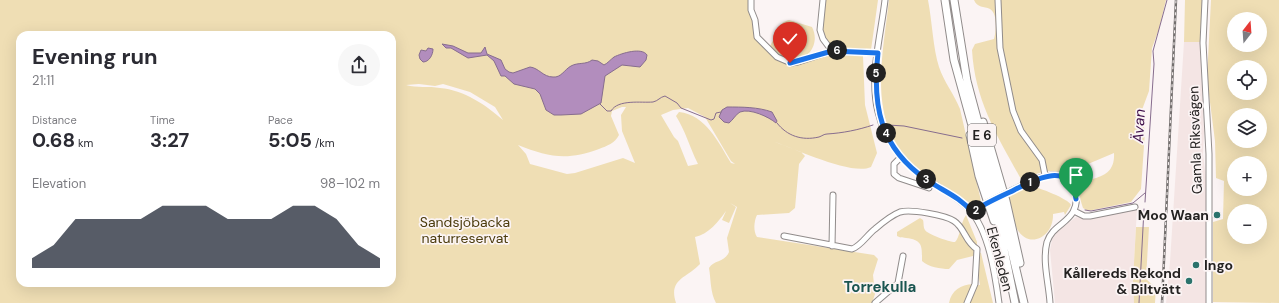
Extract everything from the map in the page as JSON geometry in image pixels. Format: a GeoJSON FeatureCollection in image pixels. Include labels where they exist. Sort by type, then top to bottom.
{"type":"FeatureCollection","features":[{"type":"Feature","properties":{"kind":"highway","name":"E 6"},"geometry":{"type":"LineString","coordinates":[[945,0],[953,53],[962,93],[998,220],[1015,303]]}},
{"type":"Feature","properties":{"kind":"highway","name":"E 6"},"geometry":{"type":"LineString","coordinates":[[954,0],[967,81],[991,147],[1006,201],[1019,257],[1024,303]]}},
{"type":"Feature","properties":{"kind":"street"},"geometry":{"type":"LineString","coordinates":[[751,0],[751,10],[755,20],[757,37],[782,60],[790,63],[798,62],[832,51],[878,53]]}},
{"type":"Feature","properties":{"kind":"street"},"geometry":{"type":"LineString","coordinates":[[823,0],[820,30],[823,39],[832,51]]}},
{"type":"Feature","properties":{"kind":"street","name":"Ekenleden"},"geometry":{"type":"LineString","coordinates":[[885,0],[875,88],[878,111],[889,139],[901,157],[916,172],[958,199],[972,212],[986,240],[999,303]]}},
{"type":"Feature","properties":{"kind":"street"},"geometry":{"type":"LineString","coordinates":[[998,0],[1000,48],[1013,110],[1021,131],[1042,160],[1045,176]]}},
{"type":"Feature","properties":{"kind":"street","name":"Gamla Riksvägen"},"geometry":{"type":"LineString","coordinates":[[1206,0],[1203,43],[1209,154],[1209,303]]}},
{"type":"Feature","properties":{"kind":"street"},"geometry":{"type":"LineString","coordinates":[[901,157],[894,164],[894,174],[899,178],[929,188]]}},
{"type":"Feature","properties":{"kind":"street"},"geometry":{"type":"LineString","coordinates":[[972,212],[1009,192],[1045,176],[1059,176],[1069,181],[1076,195],[1074,212],[1054,229],[1046,246],[1046,267],[1050,303]]}},
{"type":"Feature","properties":{"kind":"street"},"geometry":{"type":"LineString","coordinates":[[832,246],[833,195]]}},
{"type":"Feature","properties":{"kind":"street"},"geometry":{"type":"LineString","coordinates":[[1074,212],[1084,216],[1090,216],[1135,207]]}},
{"type":"Feature","properties":{"kind":"street"},"geometry":{"type":"LineString","coordinates":[[784,236],[832,246],[855,248],[878,226],[903,211],[930,213],[947,218],[957,223],[970,245],[977,249],[975,284],[968,303]]}},
{"type":"Feature","properties":{"kind":"street"},"geometry":{"type":"LineString","coordinates":[[875,303],[898,283],[902,256]]}},
{"type":"Feature","properties":{"kind":"shaded area"},"geometry":{"type":"Polygon","coordinates":[[[1184,42],[1200,42],[1204,132],[1203,154],[1207,186],[1207,303],[1166,303],[1184,42]]]}},
{"type":"Feature","properties":{"kind":"shaded area"},"geometry":{"type":"Polygon","coordinates":[[[442,44],[453,46],[468,53],[481,53],[485,47],[487,54],[501,60],[505,69],[509,72],[513,73],[530,67],[550,77],[556,77],[569,67],[592,60],[598,61],[604,65],[614,57],[627,52],[641,51],[647,55],[646,60],[640,67],[622,65],[605,76],[601,103],[581,114],[554,115],[546,110],[540,94],[535,89],[514,84],[505,76],[501,76],[494,61],[487,55],[468,58],[451,48],[446,48],[442,44]]]}},
{"type":"Feature","properties":{"kind":"shaded area"},"geometry":{"type":"Polygon","coordinates":[[[428,48],[433,49],[432,54],[429,59],[423,62],[419,55],[421,50],[426,51],[428,48]]]}},
{"type":"Feature","properties":{"kind":"shaded area"},"geometry":{"type":"Polygon","coordinates":[[[727,107],[767,110],[772,112],[777,121],[776,123],[769,118],[754,112],[744,111],[740,112],[729,123],[724,122],[719,117],[722,110],[727,107]]]}},
{"type":"Feature","properties":{"kind":"shaded area"},"geometry":{"type":"Polygon","coordinates":[[[1137,208],[1133,280],[1134,303],[1055,303],[1050,250],[1052,240],[1057,232],[1076,217],[1084,219],[1137,208]]]}},
{"type":"Feature","properties":{"kind":"green space","name":"Sandsjöbacka naturreservat"},"geometry":{"type":"Polygon","coordinates":[[[0,0],[749,0],[753,18],[754,33],[767,50],[796,64],[838,53],[863,56],[865,105],[877,153],[871,167],[862,169],[851,168],[801,152],[805,156],[799,164],[795,208],[789,213],[757,215],[754,229],[757,237],[874,255],[878,259],[873,275],[875,294],[872,303],[716,303],[712,290],[709,268],[711,265],[725,258],[729,252],[727,238],[737,207],[730,203],[736,207],[729,223],[722,220],[726,211],[709,230],[695,237],[700,264],[677,284],[674,295],[676,303],[0,303],[0,0]],[[419,84],[406,85],[436,87],[458,92],[474,99],[503,120],[495,107],[470,92],[443,84],[435,86],[419,84]],[[626,107],[612,111],[611,116],[619,135],[613,142],[599,149],[577,155],[558,156],[548,155],[518,145],[526,154],[530,164],[567,174],[575,173],[623,158],[635,163],[622,131],[621,115],[626,107]],[[688,108],[673,110],[661,115],[678,141],[688,166],[698,164],[676,116],[679,112],[697,118],[704,124],[716,138],[731,163],[735,164],[731,161],[705,117],[688,108]]]}},
{"type":"Feature","properties":{"kind":"green space"},"geometry":{"type":"Polygon","coordinates":[[[824,0],[878,0],[871,50],[844,48],[828,43],[823,28],[824,0]]]}},
{"type":"Feature","properties":{"kind":"green space"},"geometry":{"type":"Polygon","coordinates":[[[889,0],[928,0],[935,52],[939,67],[960,109],[981,201],[977,203],[969,203],[926,176],[913,165],[898,148],[889,129],[883,108],[881,87],[889,0]]]}},
{"type":"Feature","properties":{"kind":"green space"},"geometry":{"type":"Polygon","coordinates":[[[974,0],[1166,0],[1159,29],[1152,48],[1149,91],[1136,126],[1144,127],[1145,131],[1141,189],[1131,202],[1088,211],[1083,208],[1080,195],[1081,187],[1086,182],[1108,172],[1113,165],[1114,153],[1088,164],[1084,169],[1082,180],[1079,182],[1073,180],[1065,174],[1054,171],[1038,173],[1022,181],[996,134],[983,103],[978,86],[972,50],[975,44],[994,39],[996,23],[993,11],[979,6],[974,0]]]}},
{"type":"Feature","properties":{"kind":"green space"},"geometry":{"type":"Polygon","coordinates":[[[1185,0],[1202,0],[1200,42],[1184,42],[1185,0]]]}},
{"type":"Feature","properties":{"kind":"green space"},"geometry":{"type":"Polygon","coordinates":[[[1211,0],[1279,0],[1279,303],[1213,302],[1213,222],[1223,219],[1224,181],[1216,178],[1215,141],[1207,79],[1211,0]]]}},
{"type":"Feature","properties":{"kind":"green space"},"geometry":{"type":"Polygon","coordinates":[[[789,20],[812,27],[814,33],[815,39],[812,49],[804,57],[798,59],[786,58],[777,53],[770,46],[783,22],[789,20]]]}},
{"type":"Feature","properties":{"kind":"green space"},"geometry":{"type":"Polygon","coordinates":[[[1030,186],[1059,197],[1071,205],[1065,215],[1064,212],[1053,214],[1049,229],[1040,238],[1034,240],[1028,239],[1017,229],[1008,196],[1030,186]]]}},
{"type":"Feature","properties":{"kind":"green space"},"geometry":{"type":"Polygon","coordinates":[[[966,215],[977,242],[977,248],[973,256],[957,260],[949,269],[942,269],[928,265],[922,261],[922,251],[919,242],[897,236],[897,232],[920,218],[923,220],[924,228],[927,232],[938,238],[955,242],[966,215]]]}},
{"type":"Feature","properties":{"kind":"green space"},"geometry":{"type":"Polygon","coordinates":[[[1136,227],[1149,227],[1146,279],[1156,288],[1155,303],[1134,303],[1133,280],[1136,227]]]}},
{"type":"Feature","properties":{"kind":"green space"},"geometry":{"type":"Polygon","coordinates":[[[979,252],[981,253],[993,303],[949,303],[953,293],[960,287],[969,284],[980,285],[978,273],[979,252]]]}},
{"type":"Feature","properties":{"kind":"waterway","name":"Ävan"},"geometry":{"type":"LineString","coordinates":[[1145,202],[1154,64],[1153,51],[1167,0]]}},
{"type":"Feature","properties":{"kind":"waterway"},"geometry":{"type":"LineString","coordinates":[[600,104],[607,111],[611,111],[614,107],[624,103],[653,102],[665,96],[677,103],[681,108],[711,120],[714,119],[716,113],[721,112]]}},
{"type":"Feature","properties":{"kind":"waterway"},"geometry":{"type":"LineString","coordinates":[[777,123],[785,131],[801,138],[819,137],[826,134],[850,131],[873,125]]}},
{"type":"Feature","properties":{"kind":"waterway"},"geometry":{"type":"LineString","coordinates":[[888,125],[904,126],[962,138]]}},
{"type":"Feature","properties":{"kind":"waterway"},"geometry":{"type":"LineString","coordinates":[[1085,210],[1091,211],[1133,203],[1145,193]]}},
{"type":"Feature","properties":{"kind":"waterway","name":"Ävan"},"geometry":{"type":"LineString","coordinates":[[1139,303],[1144,209]]}},
{"type":"Feature","properties":{"kind":"railway"},"geometry":{"type":"LineString","coordinates":[[1162,303],[1176,0]]}},
{"type":"Feature","properties":{"kind":"place","name":"Moo Waan"},"geometry":{"type":"Point","coordinates":[1217,215]}},
{"type":"Feature","properties":{"kind":"place","name":"Ingo"},"geometry":{"type":"Point","coordinates":[1196,265]}},
{"type":"Feature","properties":{"kind":"place","name":"Kållereds Rekond & Biltvätt"},"geometry":{"type":"Point","coordinates":[1189,281]}},
{"type":"Feature","properties":{"kind":"district","name":"Torrekulla"},"geometry":{"type":"Point","coordinates":[880,287]}},
{"type":"Feature","properties":{"kind":"route"},"geometry":{"type":"LineString","coordinates":[[790,63],[798,62],[832,51],[841,50],[878,53],[875,88],[876,100],[881,120],[894,148],[904,161],[916,172],[929,182],[958,199],[972,212],[1027,183],[1050,175],[1059,176],[1069,181],[1075,190],[1076,199]]}}]}
